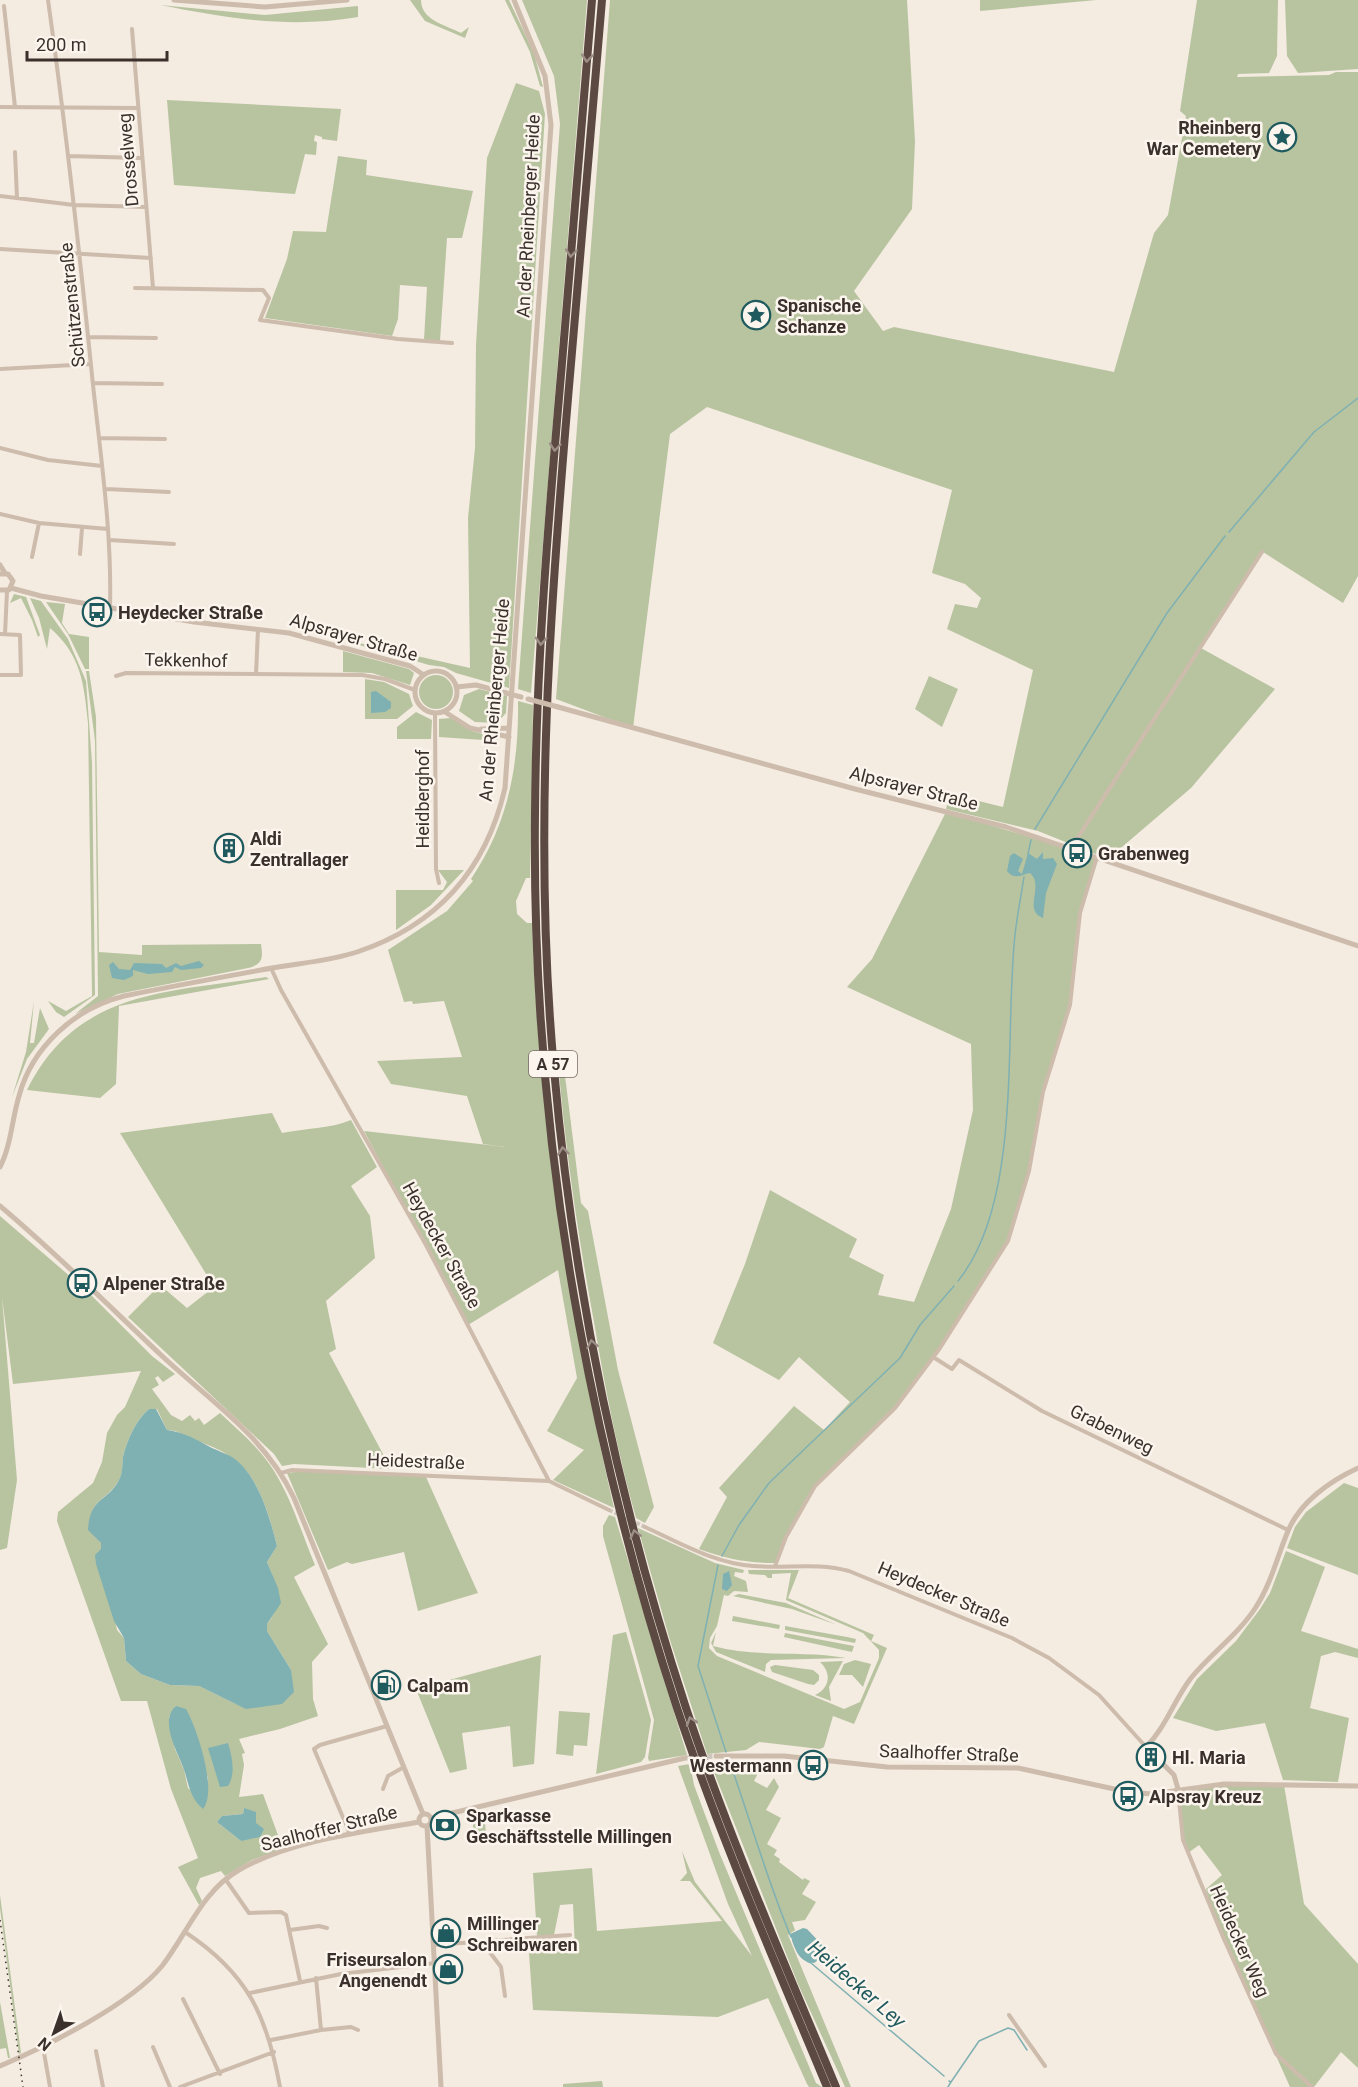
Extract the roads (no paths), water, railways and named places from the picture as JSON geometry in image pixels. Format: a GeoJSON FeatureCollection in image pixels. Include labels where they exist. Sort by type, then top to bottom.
{"type":"FeatureCollection","features":[{"type":"Feature","properties":{"kind":"highway","name":"A 57"},"geometry":{"type":"LineString","coordinates":[[592,0],[549,512],[538,687],[534,816],[538,959],[552,1134],[579,1324],[633,1562],[678,1711],[727,1846],[827,2087]]}},
{"type":"Feature","properties":{"kind":"highway","name":"A 57"},"geometry":{"type":"LineString","coordinates":[[602,0],[555,557],[544,770],[547,967],[554,1068],[567,1189],[587,1318],[606,1417],[658,1616],[686,1708],[740,1857],[836,2087]]}},
{"type":"Feature","properties":{"kind":"street","name":"Schützenstraße"},"geometry":{"type":"LineString","coordinates":[[48,0],[81,255],[106,489],[110,540],[110,608]]}},
{"type":"Feature","properties":{"kind":"street"},"geometry":{"type":"LineString","coordinates":[[174,0],[265,7],[347,0]]}},
{"type":"Feature","properties":{"kind":"street","name":"An der Rheinberger Heide"},"geometry":{"type":"LineString","coordinates":[[0,1167],[23,1082],[47,1044],[71,1021],[95,1006],[118,998],[332,958],[379,943],[408,930],[447,899],[475,865],[490,839],[505,788],[551,125],[542,67],[514,0]]}},
{"type":"Feature","properties":{"kind":"street"},"geometry":{"type":"LineString","coordinates":[[4,6],[15,107]]}},
{"type":"Feature","properties":{"kind":"street","name":"Drosselweg"},"geometry":{"type":"LineString","coordinates":[[132,29],[153,288]]}},
{"type":"Feature","properties":{"kind":"street"},"geometry":{"type":"LineString","coordinates":[[0,107],[137,108]]}},
{"type":"Feature","properties":{"kind":"street"},"geometry":{"type":"LineString","coordinates":[[15,152],[17,198]]}},
{"type":"Feature","properties":{"kind":"street"},"geometry":{"type":"LineString","coordinates":[[68,156],[141,158]]}},
{"type":"Feature","properties":{"kind":"street"},"geometry":{"type":"LineString","coordinates":[[0,196],[74,205],[146,207]]}},
{"type":"Feature","properties":{"kind":"street"},"geometry":{"type":"LineString","coordinates":[[0,249],[151,258]]}},
{"type":"Feature","properties":{"kind":"street"},"geometry":{"type":"LineString","coordinates":[[135,288],[263,290],[269,298],[260,320],[398,339],[452,343]]}},
{"type":"Feature","properties":{"kind":"street"},"geometry":{"type":"LineString","coordinates":[[88,337],[156,338]]}},
{"type":"Feature","properties":{"kind":"street"},"geometry":{"type":"LineString","coordinates":[[0,369],[91,364]]}},
{"type":"Feature","properties":{"kind":"street"},"geometry":{"type":"LineString","coordinates":[[93,383],[162,384]]}},
{"type":"Feature","properties":{"kind":"street"},"geometry":{"type":"LineString","coordinates":[[99,438],[165,439]]}},
{"type":"Feature","properties":{"kind":"street"},"geometry":{"type":"LineString","coordinates":[[0,448],[32,457],[102,466]]}},
{"type":"Feature","properties":{"kind":"street"},"geometry":{"type":"LineString","coordinates":[[106,489],[169,492]]}},
{"type":"Feature","properties":{"kind":"street"},"geometry":{"type":"LineString","coordinates":[[0,515],[39,523],[108,529]]}},
{"type":"Feature","properties":{"kind":"street"},"geometry":{"type":"LineString","coordinates":[[32,557],[39,523]]}},
{"type":"Feature","properties":{"kind":"street"},"geometry":{"type":"LineString","coordinates":[[80,554],[82,528]]}},
{"type":"Feature","properties":{"kind":"street"},"geometry":{"type":"LineString","coordinates":[[110,540],[174,544]]}},
{"type":"Feature","properties":{"kind":"street"},"geometry":{"type":"LineString","coordinates":[[1071,848],[1262,552]]}},
{"type":"Feature","properties":{"kind":"street","name":"Alpsrayer Straße"},"geometry":{"type":"LineString","coordinates":[[0,565],[3,573],[26,591]]}},
{"type":"Feature","properties":{"kind":"street"},"geometry":{"type":"LineString","coordinates":[[0,675],[21,675],[20,635],[2,634],[6,590],[13,581]]}},
{"type":"Feature","properties":{"kind":"street","name":"Alpsrayer Straße"},"geometry":{"type":"LineString","coordinates":[[6,590],[26,591],[41,596],[213,625],[289,633],[406,665],[424,675]]}},
{"type":"Feature","properties":{"kind":"street"},"geometry":{"type":"LineString","coordinates":[[256,674],[258,628]]}},
{"type":"Feature","properties":{"kind":"street","name":"Alpsrayer Straße"},"geometry":{"type":"LineString","coordinates":[[435,714],[420,706],[415,690],[424,675],[434,671],[445,673],[456,687],[476,685],[855,789],[976,819],[1071,848],[1358,946]]}},
{"type":"Feature","properties":{"kind":"street","name":"Tekkenhof"},"geometry":{"type":"LineString","coordinates":[[116,676],[126,673],[362,675],[385,679],[415,690]]}},
{"type":"Feature","properties":{"kind":"street"},"geometry":{"type":"LineString","coordinates":[[435,714],[445,712],[452,706],[456,699],[456,687]]}},
{"type":"Feature","properties":{"kind":"street"},"geometry":{"type":"LineString","coordinates":[[452,706],[461,719],[475,727],[509,728]]}},
{"type":"Feature","properties":{"kind":"street"},"geometry":{"type":"LineString","coordinates":[[445,712],[470,728],[509,737]]}},
{"type":"Feature","properties":{"kind":"street","name":"Heidberghof"},"geometry":{"type":"LineString","coordinates":[[435,714],[436,869],[439,883]]}},
{"type":"Feature","properties":{"kind":"street"},"geometry":{"type":"LineString","coordinates":[[775,1566],[781,1547],[815,1486],[895,1408],[933,1357],[1008,1241],[1029,1171],[1043,1092],[1070,1005],[1080,913],[1097,857]]}},
{"type":"Feature","properties":{"kind":"street","name":"Heydecker Straße"},"geometry":{"type":"LineString","coordinates":[[271,968],[281,990],[426,1245],[549,1481]]}},
{"type":"Feature","properties":{"kind":"street"},"geometry":{"type":"LineString","coordinates":[[0,1206],[52,1249],[163,1357],[255,1438],[281,1473],[294,1498],[423,1814]]}},
{"type":"Feature","properties":{"kind":"street","name":"Grabenweg"},"geometry":{"type":"LineString","coordinates":[[933,1357],[952,1369],[959,1360],[1042,1411],[1288,1530]]}},
{"type":"Feature","properties":{"kind":"street"},"geometry":{"type":"LineString","coordinates":[[1146,1747],[1161,1730],[1193,1676],[1233,1636],[1256,1607],[1271,1579],[1288,1530],[1300,1510],[1312,1498],[1358,1468]]}},
{"type":"Feature","properties":{"kind":"street","name":"Heidestraße"},"geometry":{"type":"LineString","coordinates":[[281,1473],[292,1470],[549,1481]]}},
{"type":"Feature","properties":{"kind":"street"},"geometry":{"type":"LineString","coordinates":[[549,1481],[609,1510]]}},
{"type":"Feature","properties":{"kind":"street","name":"Heydecker Straße"},"geometry":{"type":"LineString","coordinates":[[645,1527],[723,1561],[752,1566],[824,1566],[849,1571],[1020,1642],[1085,1682],[1174,1775],[1178,1789]]}},
{"type":"Feature","properties":{"kind":"street"},"geometry":{"type":"LineString","coordinates":[[351,1835],[314,1749],[320,1745],[387,1726]]}},
{"type":"Feature","properties":{"kind":"street","name":"Saalhoffer Straße"},"geometry":{"type":"LineString","coordinates":[[716,1756],[784,1756],[887,1767],[1018,1768],[1128,1792],[1152,1794],[1224,1784],[1358,1786]]}},
{"type":"Feature","properties":{"kind":"street"},"geometry":{"type":"LineString","coordinates":[[431,1818],[685,1758]]}},
{"type":"Feature","properties":{"kind":"street"},"geometry":{"type":"LineString","coordinates":[[383,1789],[388,1776],[404,1767]]}},
{"type":"Feature","properties":{"kind":"street","name":"Heidecker Weg"},"geometry":{"type":"LineString","coordinates":[[1178,1789],[1183,1840],[1227,1947],[1276,2054],[1312,2087]]}},
{"type":"Feature","properties":{"kind":"street"},"geometry":{"type":"LineString","coordinates":[[423,1814],[431,1818]]}},
{"type":"Feature","properties":{"kind":"street"},"geometry":{"type":"LineString","coordinates":[[423,1814],[418,1822],[427,1826]]}},
{"type":"Feature","properties":{"kind":"street"},"geometry":{"type":"LineString","coordinates":[[431,1818],[427,1826],[441,2087]]}},
{"type":"Feature","properties":{"kind":"street","name":"Saalhoffer Straße"},"geometry":{"type":"LineString","coordinates":[[0,2066],[43,2046],[103,2011],[148,1981],[162,1966],[201,1908],[226,1880],[258,1861],[351,1835],[418,1822]]}},
{"type":"Feature","properties":{"kind":"street"},"geometry":{"type":"LineString","coordinates":[[226,1880],[247,1911],[254,1914],[284,1912],[300,1981]]}},
{"type":"Feature","properties":{"kind":"street"},"geometry":{"type":"LineString","coordinates":[[290,1930],[319,1926],[327,1928]]}},
{"type":"Feature","properties":{"kind":"street"},"geometry":{"type":"LineString","coordinates":[[184,1932],[216,1955],[250,1993],[271,2040],[280,2087]]}},
{"type":"Feature","properties":{"kind":"street"},"geometry":{"type":"LineString","coordinates":[[434,1946],[570,1935]]}},
{"type":"Feature","properties":{"kind":"street"},"geometry":{"type":"LineString","coordinates":[[482,1942],[501,1967],[505,1996]]}},
{"type":"Feature","properties":{"kind":"street"},"geometry":{"type":"LineString","coordinates":[[250,1993],[316,1978],[435,1963]]}},
{"type":"Feature","properties":{"kind":"street"},"geometry":{"type":"LineString","coordinates":[[316,1978],[321,2030]]}},
{"type":"Feature","properties":{"kind":"street"},"geometry":{"type":"LineString","coordinates":[[183,1999],[220,2074]]}},
{"type":"Feature","properties":{"kind":"street"},"geometry":{"type":"LineString","coordinates":[[1009,2015],[1045,2066]]}},
{"type":"Feature","properties":{"kind":"street"},"geometry":{"type":"LineString","coordinates":[[271,2040],[321,2030],[351,2027],[358,2030]]}},
{"type":"Feature","properties":{"kind":"street"},"geometry":{"type":"LineString","coordinates":[[43,2046],[50,2087]]}},
{"type":"Feature","properties":{"kind":"street"},"geometry":{"type":"LineString","coordinates":[[153,2047],[170,2087]]}},
{"type":"Feature","properties":{"kind":"street"},"geometry":{"type":"LineString","coordinates":[[96,2051],[103,2087]]}},
{"type":"Feature","properties":{"kind":"street"},"geometry":{"type":"LineString","coordinates":[[180,2087],[274,2052]]}},
{"type":"Feature","properties":{"kind":"water"},"geometry":{"type":"Polygon","coordinates":[[[376,691],[391,702],[391,708],[385,712],[371,713],[371,692],[376,691]]]}},
{"type":"Feature","properties":{"kind":"water"},"geometry":{"type":"Polygon","coordinates":[[[1043,852],[1043,859],[1053,858],[1057,864],[1046,893],[1043,918],[1034,909],[1034,878],[1030,873],[1013,876],[1007,871],[1010,856],[1014,853],[1023,859],[1018,871],[1022,874],[1028,853],[1037,859],[1043,852]]]}},
{"type":"Feature","properties":{"kind":"water"},"geometry":{"type":"Polygon","coordinates":[[[199,961],[204,965],[201,968],[181,970],[175,967],[172,972],[148,974],[133,970],[133,976],[124,980],[112,978],[109,965],[113,962],[119,969],[130,970],[134,963],[162,964],[166,968],[176,963],[181,966],[199,961]]]}},
{"type":"Feature","properties":{"kind":"water"},"geometry":{"type":"Polygon","coordinates":[[[149,1409],[156,1409],[167,1430],[189,1436],[235,1459],[257,1487],[277,1546],[267,1562],[278,1588],[281,1603],[267,1624],[267,1631],[291,1670],[294,1692],[282,1704],[246,1709],[199,1686],[170,1685],[141,1674],[126,1661],[124,1638],[114,1621],[96,1564],[95,1555],[101,1549],[101,1543],[88,1530],[89,1519],[96,1505],[119,1480],[123,1457],[130,1437],[140,1419],[149,1409]]]}},
{"type":"Feature","properties":{"kind":"water"},"geometry":{"type":"Polygon","coordinates":[[[729,1571],[732,1585],[727,1591],[722,1589],[723,1574],[729,1571]]]}},
{"type":"Feature","properties":{"kind":"water"},"geometry":{"type":"Polygon","coordinates":[[[176,1706],[186,1709],[204,1759],[208,1788],[207,1800],[203,1809],[192,1795],[171,1736],[169,1719],[176,1706]]]}},
{"type":"Feature","properties":{"kind":"water"},"geometry":{"type":"Polygon","coordinates":[[[228,1743],[233,1771],[228,1786],[220,1787],[208,1748],[228,1743]]]}},
{"type":"Feature","properties":{"kind":"water"},"geometry":{"type":"Polygon","coordinates":[[[244,1808],[256,1812],[256,1823],[264,1829],[260,1837],[241,1841],[217,1822],[222,1816],[243,1814],[244,1808]]]}},
{"type":"Feature","properties":{"kind":"water"},"geometry":{"type":"Polygon","coordinates":[[[803,1928],[807,1929],[825,1948],[821,1958],[814,1963],[801,1957],[790,1934],[803,1928]]]}},
{"type":"Feature","properties":{"kind":"waterway"},"geometry":{"type":"LineString","coordinates":[[1229,532],[1314,432],[1358,398]]}},
{"type":"Feature","properties":{"kind":"waterway"},"geometry":{"type":"LineString","coordinates":[[1035,829],[1167,613],[1225,536]]}},
{"type":"Feature","properties":{"kind":"waterway"},"geometry":{"type":"LineString","coordinates":[[1028,854],[1031,840]]}},
{"type":"Feature","properties":{"kind":"waterway"},"geometry":{"type":"LineString","coordinates":[[958,1281],[979,1247],[993,1207],[1002,1163],[1007,1116],[1015,935],[1024,877]]}},
{"type":"Feature","properties":{"kind":"waterway"},"geometry":{"type":"LineString","coordinates":[[722,1556],[739,1525],[769,1483],[900,1358],[920,1325],[954,1286]]}},
{"type":"Feature","properties":{"kind":"waterway"},"geometry":{"type":"LineString","coordinates":[[718,1565],[698,1666],[726,1752]]}},
{"type":"Feature","properties":{"kind":"waterway","name":"Heidecker Ley"},"geometry":{"type":"LineString","coordinates":[[729,1760],[766,1872],[791,1937]]}},
{"type":"Feature","properties":{"kind":"waterway","name":"Heidecker Ley"},"geometry":{"type":"LineString","coordinates":[[793,1941],[802,1957],[944,2076]]}},
{"type":"Feature","properties":{"kind":"waterway"},"geometry":{"type":"LineString","coordinates":[[951,2082],[979,2041],[1008,2028],[1014,2030],[1027,2050]]}},
{"type":"Feature","properties":{"kind":"waterway","name":"Heidecker Ley"},"geometry":{"type":"LineString","coordinates":[[948,2087],[951,2082],[949,2081]]}},
{"type":"Feature","properties":{"kind":"tunnel"},"geometry":{"type":"LineString","coordinates":[[609,1510],[645,1527]]}},
{"type":"Feature","properties":{"kind":"tunnel"},"geometry":{"type":"LineString","coordinates":[[685,1758],[716,1756]]}},
{"type":"Feature","properties":{"kind":"railway"},"geometry":{"type":"LineString","coordinates":[[0,1920],[23,2087]]}},
{"type":"Feature","properties":{"kind":"place","name":"Rheinberg War Cemetery"},"geometry":{"type":"Point","coordinates":[1282,137]}},
{"type":"Feature","properties":{"kind":"place","name":"Spanische Schanze"},"geometry":{"type":"Point","coordinates":[756,315]}},
{"type":"Feature","properties":{"kind":"place","name":"Heydecker Straße"},"geometry":{"type":"Point","coordinates":[97,612]}},
{"type":"Feature","properties":{"kind":"place","name":"Aldi Zentrallager"},"geometry":{"type":"Point","coordinates":[229,848]}},
{"type":"Feature","properties":{"kind":"place","name":"Grabenweg"},"geometry":{"type":"Point","coordinates":[1077,853]}},
{"type":"Feature","properties":{"kind":"place","name":"Alpener Straße"},"geometry":{"type":"Point","coordinates":[82,1283]}},
{"type":"Feature","properties":{"kind":"place","name":"Calpam"},"geometry":{"type":"Point","coordinates":[386,1685]}},
{"type":"Feature","properties":{"kind":"place","name":"Hl. Maria"},"geometry":{"type":"Point","coordinates":[1151,1757]}},
{"type":"Feature","properties":{"kind":"place","name":"Westermann"},"geometry":{"type":"Point","coordinates":[813,1765]}},
{"type":"Feature","properties":{"kind":"place","name":"Alpsray Kreuz"},"geometry":{"type":"Point","coordinates":[1128,1796]}},
{"type":"Feature","properties":{"kind":"place","name":"Sparkasse Geschäftsstelle Millingen"},"geometry":{"type":"Point","coordinates":[445,1825]}},
{"type":"Feature","properties":{"kind":"place","name":"Millinger Schreibwaren"},"geometry":{"type":"Point","coordinates":[446,1933]}},
{"type":"Feature","properties":{"kind":"place","name":"Friseursalon Angenendt"},"geometry":{"type":"Point","coordinates":[448,1969]}}]}
